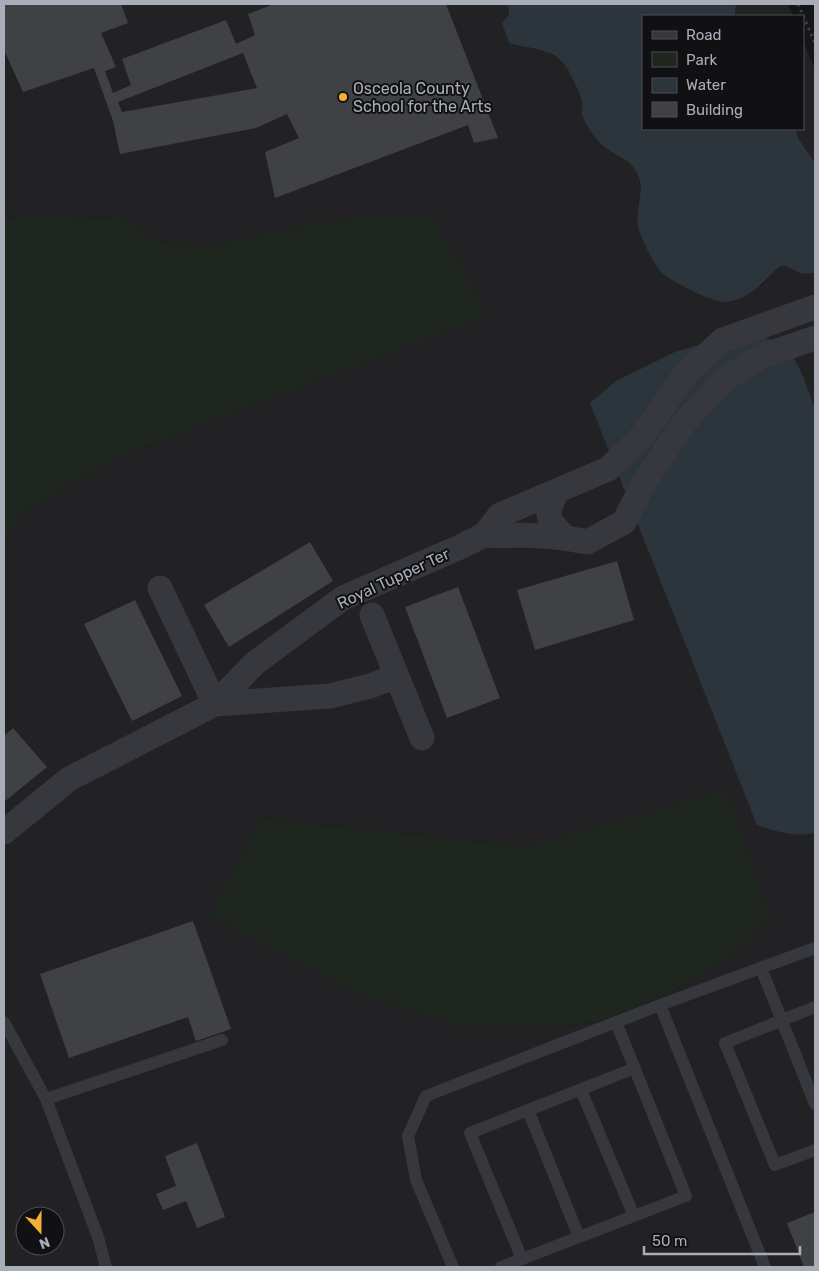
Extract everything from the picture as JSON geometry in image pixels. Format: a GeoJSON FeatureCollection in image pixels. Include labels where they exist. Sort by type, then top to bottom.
{"type":"FeatureCollection","features":[{"type":"Feature","properties":{"kind":"street","name":"Royal Tupper Ter"},"geometry":{"type":"LineString","coordinates":[[4,832],[69,779],[215,704],[255,663],[342,598],[460,547],[484,535],[500,515],[608,468],[642,436],[686,373],[724,340],[815,307]]}},
{"type":"Feature","properties":{"kind":"street","name":"Royal Tupper Ter"},"geometry":{"type":"LineString","coordinates":[[484,535],[565,538],[587,542],[624,522],[644,483],[683,424],[725,379],[760,357],[815,338]]}},
{"type":"Feature","properties":{"kind":"street"},"geometry":{"type":"LineString","coordinates":[[616,461],[634,462],[640,467],[644,483]]}},
{"type":"Feature","properties":{"kind":"street"},"geometry":{"type":"LineString","coordinates":[[557,491],[549,511],[552,526],[565,538]]}},
{"type":"Feature","properties":{"kind":"street"},"geometry":{"type":"LineString","coordinates":[[160,588],[215,704]]}},
{"type":"Feature","properties":{"kind":"street","name":"Royal Tupper Ter"},"geometry":{"type":"LineString","coordinates":[[372,615],[422,738]]}},
{"type":"Feature","properties":{"kind":"street","name":"Royal Tupper Ter"},"geometry":{"type":"LineString","coordinates":[[215,704],[330,696],[370,686],[397,676]]}},
{"type":"Feature","properties":{"kind":"lane"},"geometry":{"type":"LineString","coordinates":[[453,1267],[416,1180],[408,1136],[426,1096],[660,1004],[815,948]]}},
{"type":"Feature","properties":{"kind":"lane"},"geometry":{"type":"LineString","coordinates":[[761,968],[815,1104]]}},
{"type":"Feature","properties":{"kind":"lane"},"geometry":{"type":"LineString","coordinates":[[660,1004],[765,1267]]}},
{"type":"Feature","properties":{"kind":"lane"},"geometry":{"type":"LineString","coordinates":[[815,1007],[725,1043],[775,1165],[815,1150]]}},
{"type":"Feature","properties":{"kind":"lane"},"geometry":{"type":"LineString","coordinates":[[4,1022],[46,1100],[98,1237],[106,1267]]}},
{"type":"Feature","properties":{"kind":"lane"},"geometry":{"type":"LineString","coordinates":[[501,1267],[686,1196],[616,1022]]}},
{"type":"Feature","properties":{"kind":"lane"},"geometry":{"type":"LineString","coordinates":[[46,1100],[222,1040]]}},
{"type":"Feature","properties":{"kind":"lane"},"geometry":{"type":"LineString","coordinates":[[522,1259],[470,1133],[635,1068]]}},
{"type":"Feature","properties":{"kind":"lane"},"geometry":{"type":"LineString","coordinates":[[580,1090],[634,1216]]}},
{"type":"Feature","properties":{"kind":"lane"},"geometry":{"type":"LineString","coordinates":[[528,1110],[579,1237]]}},
{"type":"Feature","properties":{"kind":"path"},"geometry":{"type":"LineString","coordinates":[[804,18],[815,43]]}},
{"type":"Feature","properties":{"kind":"shaded area"},"geometry":{"type":"Polygon","coordinates":[[[4,4],[508,4],[509,15],[524,47],[547,51],[562,61],[571,71],[583,105],[581,114],[605,147],[628,160],[639,175],[641,198],[638,226],[761,286],[780,266],[786,266],[802,274],[815,273],[815,409],[804,378],[787,344],[807,835],[815,833],[815,1267],[13,1267],[4,1222],[4,539],[27,511],[115,459],[488,314],[321,221],[208,246],[162,242],[120,217],[84,218],[47,214],[4,217],[4,4]],[[263,818],[461,1026],[538,1027],[595,1023],[666,995],[714,968],[743,948],[527,846],[263,818]]]}},
{"type":"Feature","properties":{"kind":"shaded area"},"geometry":{"type":"Polygon","coordinates":[[[736,4],[788,4],[793,15],[735,15],[736,4]]]}},
{"type":"Feature","properties":{"kind":"shaded area"},"geometry":{"type":"Polygon","coordinates":[[[804,42],[815,70],[815,163],[798,138],[796,130],[804,130],[804,42]]]}},
{"type":"Feature","properties":{"kind":"green space"},"geometry":{"type":"Polygon","coordinates":[[[47,214],[84,218],[120,217],[162,242],[208,246],[321,221],[431,214],[488,315],[115,459],[27,511],[4,539],[4,217],[47,214]]]}},
{"type":"Feature","properties":{"kind":"green space"},"geometry":{"type":"Polygon","coordinates":[[[727,791],[770,915],[743,948],[714,968],[666,995],[595,1023],[538,1027],[461,1026],[352,991],[210,915],[263,818],[527,846],[727,791]]]}},
{"type":"Feature","properties":{"kind":"green space"},"geometry":{"type":"Polygon","coordinates":[[[4,1222],[13,1267],[4,1267],[4,1222]]]}},
{"type":"Feature","properties":{"kind":"water"},"geometry":{"type":"Polygon","coordinates":[[[508,4],[736,4],[735,15],[642,15],[642,130],[796,130],[798,138],[815,163],[815,273],[802,274],[786,266],[780,266],[762,284],[748,294],[732,301],[724,302],[692,291],[662,273],[644,243],[638,226],[637,219],[641,186],[637,173],[623,158],[598,141],[592,132],[581,114],[581,98],[565,65],[551,54],[509,43],[502,23],[509,15],[508,4]]]}},
{"type":"Feature","properties":{"kind":"water"},"geometry":{"type":"Polygon","coordinates":[[[742,332],[787,344],[804,378],[815,409],[815,833],[800,835],[757,825],[590,403],[616,381],[675,352],[742,332]]]}},
{"type":"Feature","properties":{"kind":"building","name":"Osceola County School for the Arts"},"geometry":{"type":"Polygon","coordinates":[[[4,4],[121,4],[128,23],[101,33],[116,67],[105,71],[113,93],[131,85],[122,59],[226,20],[236,44],[255,35],[248,14],[274,4],[446,4],[498,138],[474,143],[468,125],[275,198],[265,152],[299,138],[287,114],[256,128],[120,154],[113,121],[94,68],[23,92],[4,50],[4,4]],[[243,53],[118,102],[122,112],[257,88],[243,53]]]}},
{"type":"Feature","properties":{"kind":"building"},"geometry":{"type":"Polygon","coordinates":[[[310,542],[333,581],[229,647],[204,605],[310,542]]]}},
{"type":"Feature","properties":{"kind":"building"},"geometry":{"type":"Polygon","coordinates":[[[617,561],[634,620],[535,650],[517,590],[617,561]]]}},
{"type":"Feature","properties":{"kind":"building"},"geometry":{"type":"Polygon","coordinates":[[[458,587],[500,698],[447,718],[405,607],[458,587]]]}},
{"type":"Feature","properties":{"kind":"building"},"geometry":{"type":"Polygon","coordinates":[[[135,600],[182,696],[132,721],[84,624],[135,600]]]}},
{"type":"Feature","properties":{"kind":"building"},"geometry":{"type":"Polygon","coordinates":[[[13,728],[47,767],[4,802],[4,736],[13,728]]]}},
{"type":"Feature","properties":{"kind":"building"},"geometry":{"type":"Polygon","coordinates":[[[193,921],[231,1029],[196,1041],[188,1017],[69,1058],[40,974],[193,921]]]}},
{"type":"Feature","properties":{"kind":"building"},"geometry":{"type":"Polygon","coordinates":[[[197,1143],[225,1217],[197,1228],[186,1201],[163,1210],[156,1194],[176,1186],[165,1156],[197,1143]]]}},
{"type":"Feature","properties":{"kind":"building"},"geometry":{"type":"Polygon","coordinates":[[[815,1212],[815,1267],[804,1267],[787,1223],[815,1212]]]}},
{"type":"Feature","properties":{"kind":"place","name":"Osceola County School for the Arts"},"geometry":{"type":"Point","coordinates":[343,97]}}]}
